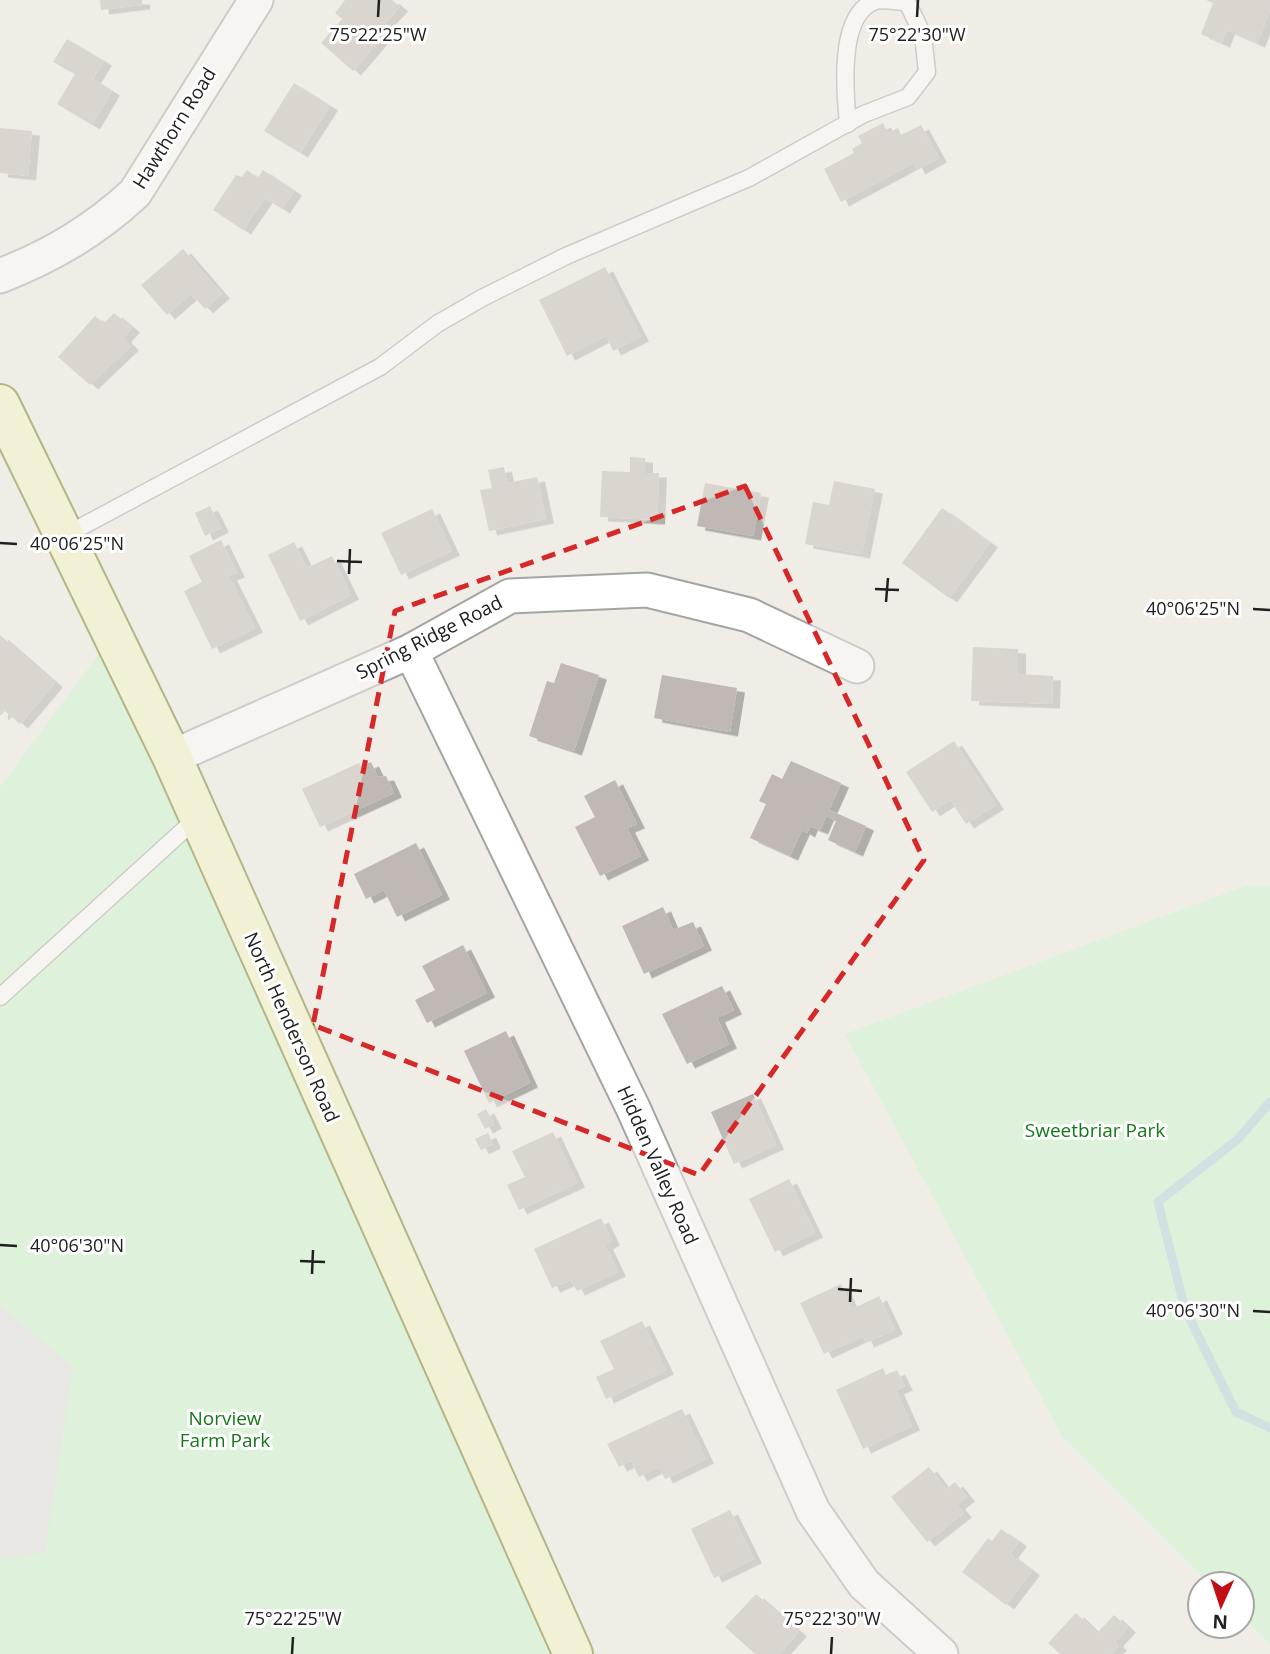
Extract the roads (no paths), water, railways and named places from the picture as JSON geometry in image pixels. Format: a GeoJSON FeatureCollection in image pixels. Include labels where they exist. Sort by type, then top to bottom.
{"type":"FeatureCollection","features":[{"type":"Feature","properties":{"kind":"street","name":"Hawthorn Road"},"geometry":{"type":"LineString","coordinates":[[0,276],[48,257],[107,219],[135,193],[256,0]]}},
{"type":"Feature","properties":{"kind":"street","name":"North Henderson Road"},"geometry":{"type":"LineString","coordinates":[[0,404],[172,757],[573,1654]]}},
{"type":"Feature","properties":{"kind":"street","name":"Spring Ridge Road"},"geometry":{"type":"LineString","coordinates":[[172,757],[411,651],[510,596],[647,590],[749,615],[857,666]]}},
{"type":"Feature","properties":{"kind":"street","name":"Hidden Valley Road"},"geometry":{"type":"LineString","coordinates":[[411,651],[634,1108],[813,1511],[864,1584],[941,1654]]}},
{"type":"Feature","properties":{"kind":"lane"},"geometry":{"type":"LineString","coordinates":[[63,536],[380,367],[437,324],[482,298],[566,256],[749,177],[848,124],[908,97],[927,72],[923,36],[907,1],[878,0],[860,13],[850,34],[843,74],[848,124]]}},
{"type":"Feature","properties":{"kind":"lane"},"geometry":{"type":"LineString","coordinates":[[0,997],[198,817]]}},
{"type":"Feature","properties":{"kind":"waterway"},"geometry":{"type":"LineString","coordinates":[[1270,1102],[1238,1139],[1158,1202],[1185,1309],[1236,1412],[1270,1428]]}},
{"type":"Feature","properties":{"kind":"park label","name":"Sweetbriar Park"},"geometry":{"type":"Point","coordinates":[1095,1130]}},
{"type":"Feature","properties":{"kind":"park label","name":"Norview Farm Park"},"geometry":{"type":"Point","coordinates":[225,1429]}}]}
